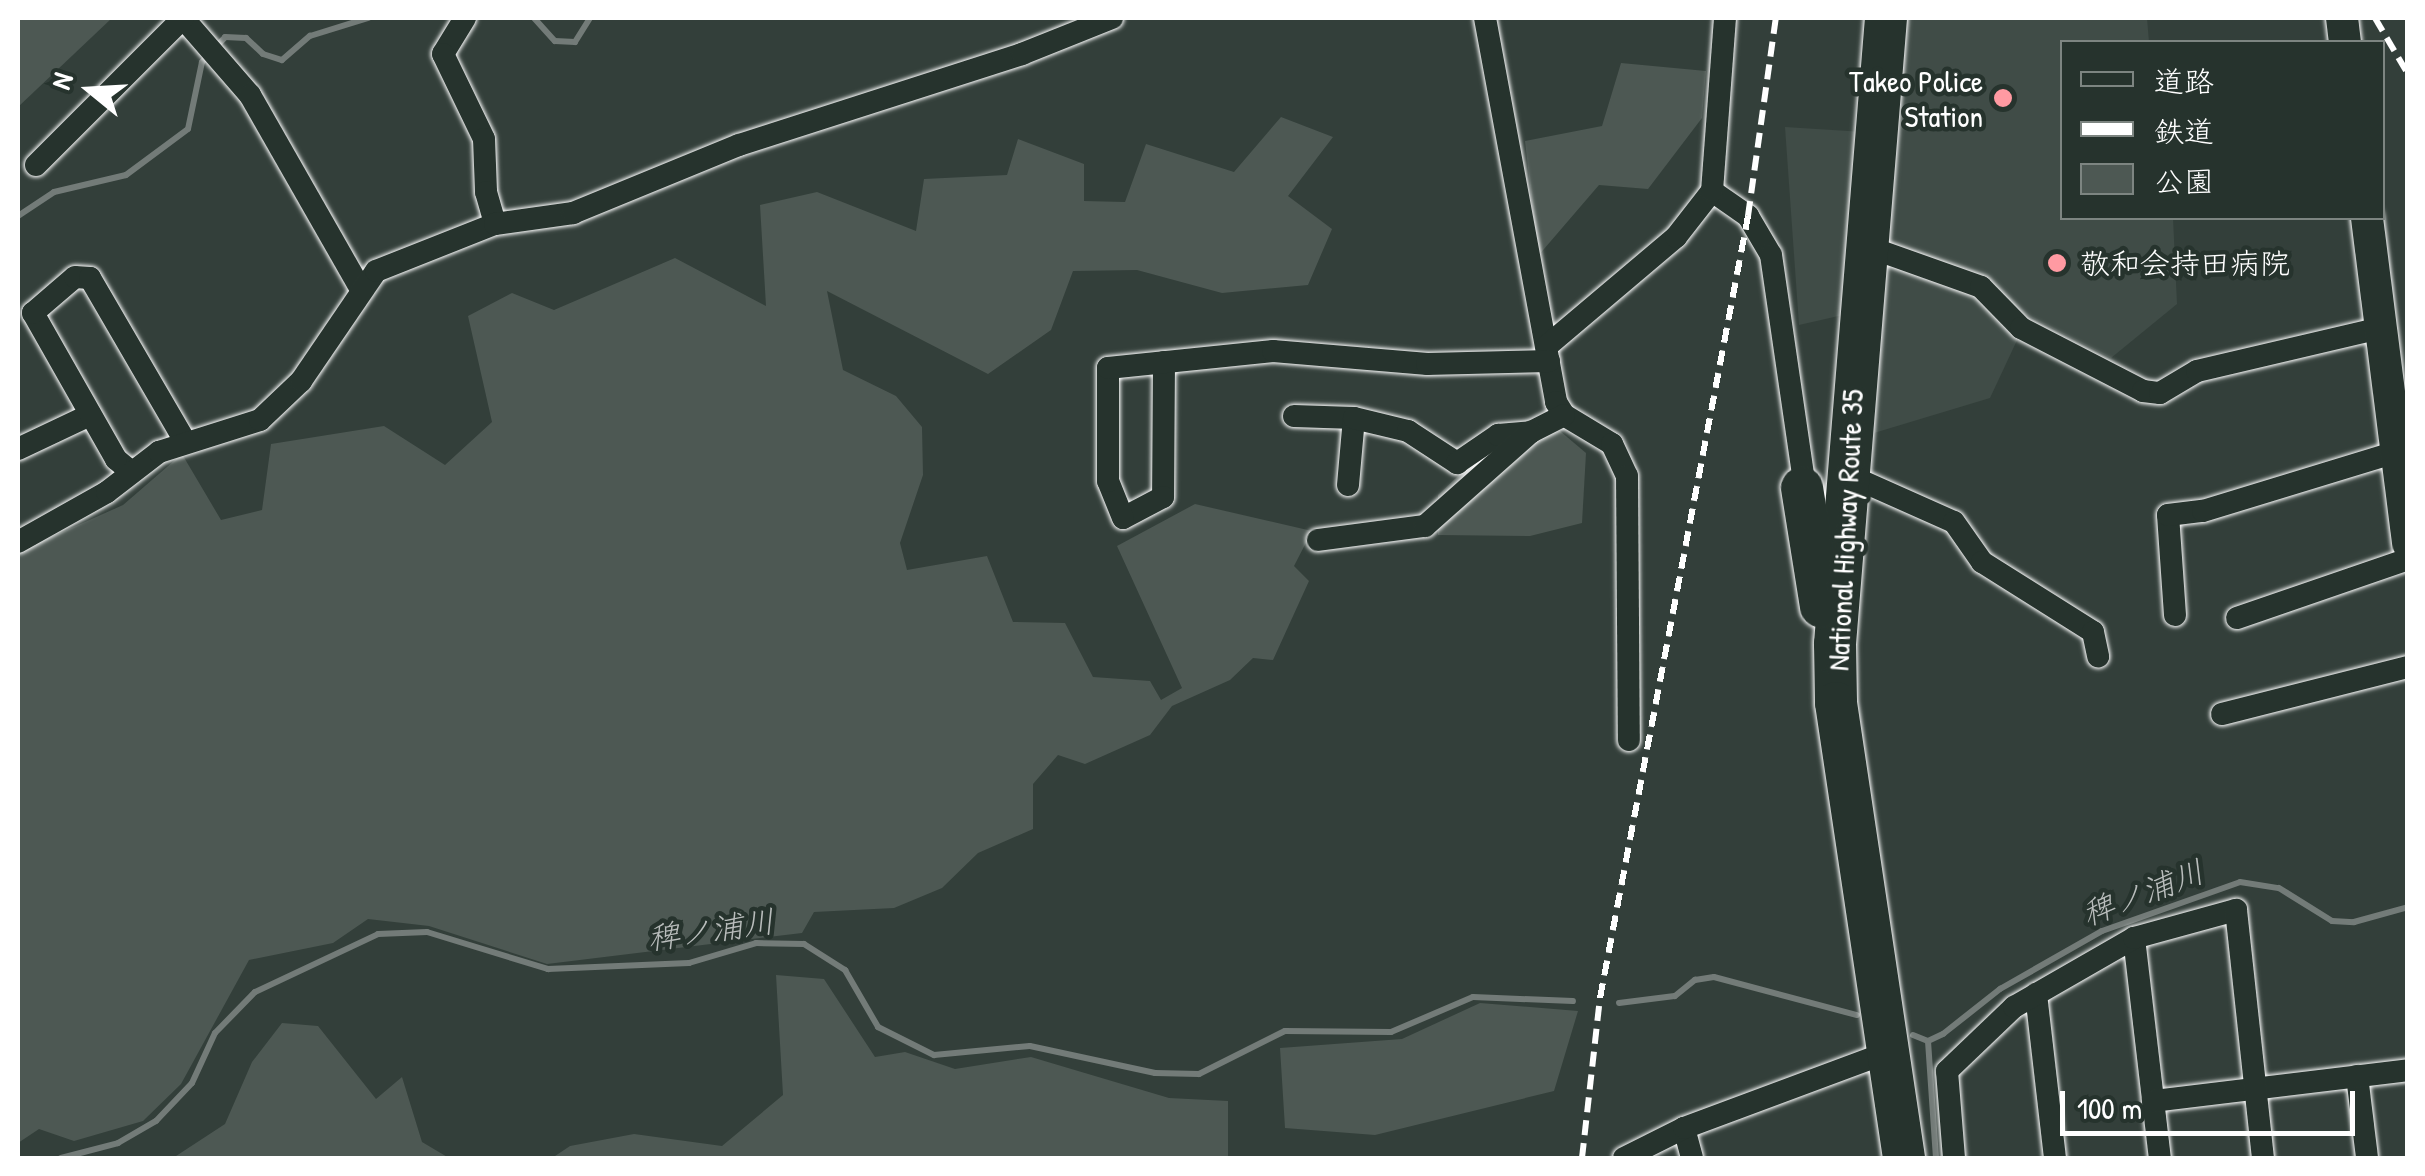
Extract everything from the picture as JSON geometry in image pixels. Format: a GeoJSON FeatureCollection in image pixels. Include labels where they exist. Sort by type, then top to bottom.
{"type":"FeatureCollection","features":[{"type":"Feature","properties":{"kind":"highway","name":"National Highway Route 35"},"geometry":{"type":"LineString","coordinates":[[1886,18],[1834,644],[1836,703],[1904,1158]]}},
{"type":"Feature","properties":{"kind":"highway"},"geometry":{"type":"LineString","coordinates":[[1802,488],[1818,597],[1834,644]]}},
{"type":"Feature","properties":{"kind":"street"},"geometry":{"type":"LineString","coordinates":[[36,165],[183,18],[250,95],[360,288]]}},
{"type":"Feature","properties":{"kind":"street"},"geometry":{"type":"LineString","coordinates":[[465,18],[442,54],[484,139],[486,192],[495,224]]}},
{"type":"Feature","properties":{"kind":"street"},"geometry":{"type":"LineString","coordinates":[[18,542],[108,492],[129,470],[185,442],[260,420],[301,381],[360,288],[376,271],[495,224],[573,214],[738,146],[1022,54],[1112,18]]}},
{"type":"Feature","properties":{"kind":"street"},"geometry":{"type":"LineString","coordinates":[[1485,18],[1548,354],[1564,415],[1612,444],[1627,476],[1629,740]]}},
{"type":"Feature","properties":{"kind":"street"},"geometry":{"type":"LineString","coordinates":[[1164,362],[1163,496],[1123,518],[1108,481],[1108,368],[1164,362],[1273,351],[1426,364],[1548,354],[1676,236],[1712,192],[1725,18]]}},
{"type":"Feature","properties":{"kind":"street"},"geometry":{"type":"LineString","coordinates":[[1712,192],[1748,216],[1771,255],[1802,488],[1813,505],[1844,493],[1954,522],[1982,562],[2093,632],[2098,656]]}},
{"type":"Feature","properties":{"kind":"street"},"geometry":{"type":"LineString","coordinates":[[2367,220],[2408,543]]}},
{"type":"Feature","properties":{"kind":"street"},"geometry":{"type":"LineString","coordinates":[[1866,246],[1981,287],[2021,328],[2142,391],[2160,393],[2196,371],[2381,328]]}},
{"type":"Feature","properties":{"kind":"street"},"geometry":{"type":"LineString","coordinates":[[129,470],[90,415],[33,313],[75,276],[90,278],[185,442]]}},
{"type":"Feature","properties":{"kind":"street"},"geometry":{"type":"LineString","coordinates":[[18,449],[90,415]]}},
{"type":"Feature","properties":{"kind":"street"},"geometry":{"type":"LineString","coordinates":[[1318,540],[1425,526],[1531,432],[1564,415]]}},
{"type":"Feature","properties":{"kind":"street"},"geometry":{"type":"LineString","coordinates":[[1294,416],[1354,418],[1408,431],[1457,463],[1498,435],[1531,432]]}},
{"type":"Feature","properties":{"kind":"street"},"geometry":{"type":"LineString","coordinates":[[1348,484],[1354,418]]}},
{"type":"Feature","properties":{"kind":"street"},"geometry":{"type":"LineString","coordinates":[[2175,615],[2168,515],[2203,511],[2396,452]]}},
{"type":"Feature","properties":{"kind":"street"},"geometry":{"type":"LineString","coordinates":[[2237,618],[2408,559]]}},
{"type":"Feature","properties":{"kind":"street"},"geometry":{"type":"LineString","coordinates":[[2222,714],[2408,667]]}},
{"type":"Feature","properties":{"kind":"street"},"geometry":{"type":"LineString","coordinates":[[1954,1158],[1947,1071],[2036,994],[2134,938],[2236,910],[2263,1158]]}},
{"type":"Feature","properties":{"kind":"street"},"geometry":{"type":"LineString","coordinates":[[2134,938],[2160,1158]]}},
{"type":"Feature","properties":{"kind":"street"},"geometry":{"type":"LineString","coordinates":[[2036,994],[2055,1158]]}},
{"type":"Feature","properties":{"kind":"street"},"geometry":{"type":"LineString","coordinates":[[1624,1158],[1684,1128],[1888,1052]]}},
{"type":"Feature","properties":{"kind":"street"},"geometry":{"type":"LineString","coordinates":[[2153,1101],[2408,1070]]}},
{"type":"Feature","properties":{"kind":"street"},"geometry":{"type":"LineString","coordinates":[[2358,1076],[2367,1158]]}},
{"type":"Feature","properties":{"kind":"street"},"geometry":{"type":"LineString","coordinates":[[1684,1128],[1692,1158]]}},
{"type":"Feature","properties":{"kind":"shaded area","name":"敬和会持田病院"},"geometry":{"type":"Polygon","coordinates":[[[1904,18],[2147,18],[2149,40],[2060,40],[2060,220],[2173,220],[2177,304],[2111,358],[1885,243],[1904,18]]]}},
{"type":"Feature","properties":{"kind":"shaded area"},"geometry":{"type":"Polygon","coordinates":[[[1785,127],[1864,132],[1843,315],[1799,325],[1785,127]]]}},
{"type":"Feature","properties":{"kind":"shaded area"},"geometry":{"type":"Polygon","coordinates":[[[1884,255],[1981,297],[2019,336],[1990,398],[1874,433],[1884,255]]]}},
{"type":"Feature","properties":{"kind":"green space"},"geometry":{"type":"Polygon","coordinates":[[[18,18],[112,18],[18,107],[18,18]]]}},
{"type":"Feature","properties":{"kind":"green space"},"geometry":{"type":"Polygon","coordinates":[[[1621,63],[1706,71],[1702,118],[1648,189],[1599,185],[1538,256],[1525,141],[1602,126],[1621,63]]]}},
{"type":"Feature","properties":{"kind":"green space"},"geometry":{"type":"Polygon","coordinates":[[[1281,117],[1333,137],[1288,196],[1332,229],[1308,285],[1222,293],[1137,270],[1073,271],[1051,330],[988,374],[827,291],[843,370],[896,396],[922,427],[923,475],[900,543],[907,570],[987,556],[1013,622],[1065,623],[1093,677],[1150,681],[1161,700],[1182,688],[1117,546],[1195,504],[1312,531],[1294,566],[1309,581],[1273,660],[1253,658],[1230,680],[1172,706],[1150,735],[1085,764],[1058,755],[1033,784],[1033,829],[978,853],[942,888],[894,908],[814,912],[802,933],[547,964],[429,926],[368,919],[333,943],[249,960],[181,1084],[143,1121],[74,1141],[39,1129],[18,1143],[18,552],[123,505],[182,454],[221,520],[262,510],[271,444],[384,426],[445,465],[492,422],[468,316],[512,293],[554,310],[675,258],[766,306],[760,205],[817,192],[916,231],[924,179],[1007,175],[1018,139],[1084,164],[1084,201],[1125,202],[1146,144],[1234,172],[1281,117]]]}},
{"type":"Feature","properties":{"kind":"green space"},"geometry":{"type":"Polygon","coordinates":[[[1560,431],[1586,453],[1582,523],[1530,536],[1438,535],[1438,495],[1492,444],[1560,431]]]}},
{"type":"Feature","properties":{"kind":"green space"},"geometry":{"type":"Polygon","coordinates":[[[776,975],[824,979],[875,1057],[905,1052],[955,1069],[1031,1057],[1169,1098],[1228,1101],[1228,1158],[552,1158],[570,1146],[634,1134],[722,1146],[783,1095],[776,975]]]}},
{"type":"Feature","properties":{"kind":"green space"},"geometry":{"type":"Polygon","coordinates":[[[1480,1003],[1578,1011],[1554,1091],[1375,1135],[1285,1128],[1280,1048],[1402,1039],[1480,1003]]]}},
{"type":"Feature","properties":{"kind":"green space"},"geometry":{"type":"Polygon","coordinates":[[[282,1023],[318,1026],[376,1099],[402,1077],[422,1142],[449,1158],[173,1158],[225,1124],[252,1062],[282,1023]]]}},
{"type":"Feature","properties":{"kind":"waterway"},"geometry":{"type":"LineString","coordinates":[[18,216],[54,192],[126,175],[188,129],[202,62],[225,37],[246,38],[263,54],[282,60],[310,36],[368,18]]}},
{"type":"Feature","properties":{"kind":"waterway"},"geometry":{"type":"LineString","coordinates":[[534,18],[555,41],[575,42],[590,18]]}},
{"type":"Feature","properties":{"kind":"waterway","name":"稗ノ浦川"},"geometry":{"type":"LineString","coordinates":[[1913,1035],[1928,1041],[1943,1034],[2000,989],[2102,931],[2240,882],[2279,888],[2332,921],[2354,922],[2408,907]]}},
{"type":"Feature","properties":{"kind":"waterway","name":"稗ノ浦川"},"geometry":{"type":"LineString","coordinates":[[61,1158],[118,1143],[156,1121],[192,1083],[215,1033],[255,992],[378,934],[427,932],[548,969],[689,963],[756,943],[804,944],[845,970],[878,1027],[934,1055],[1030,1046],[1155,1073],[1199,1074],[1285,1031],[1391,1032],[1473,997],[1573,1001]]}},
{"type":"Feature","properties":{"kind":"waterway","name":"稗ノ浦川"},"geometry":{"type":"LineString","coordinates":[[1619,1003],[1675,996],[1695,980],[1714,977],[1857,1015]]}},
{"type":"Feature","properties":{"kind":"waterway"},"geometry":{"type":"LineString","coordinates":[[1928,1041],[1936,1158]]}},
{"type":"Feature","properties":{"kind":"railway"},"geometry":{"type":"LineString","coordinates":[[1582,1158],[1600,998],[1748,216],[1776,18]]}},
{"type":"Feature","properties":{"kind":"railway"},"geometry":{"type":"LineString","coordinates":[[2375,18],[2408,74]]}},
{"type":"Feature","properties":{"kind":"place","name":"Takeo Police Station"},"geometry":{"type":"Point","coordinates":[2003,98]}},
{"type":"Feature","properties":{"kind":"place","name":"敬和会持田病院"},"geometry":{"type":"Point","coordinates":[2057,263]}}]}
